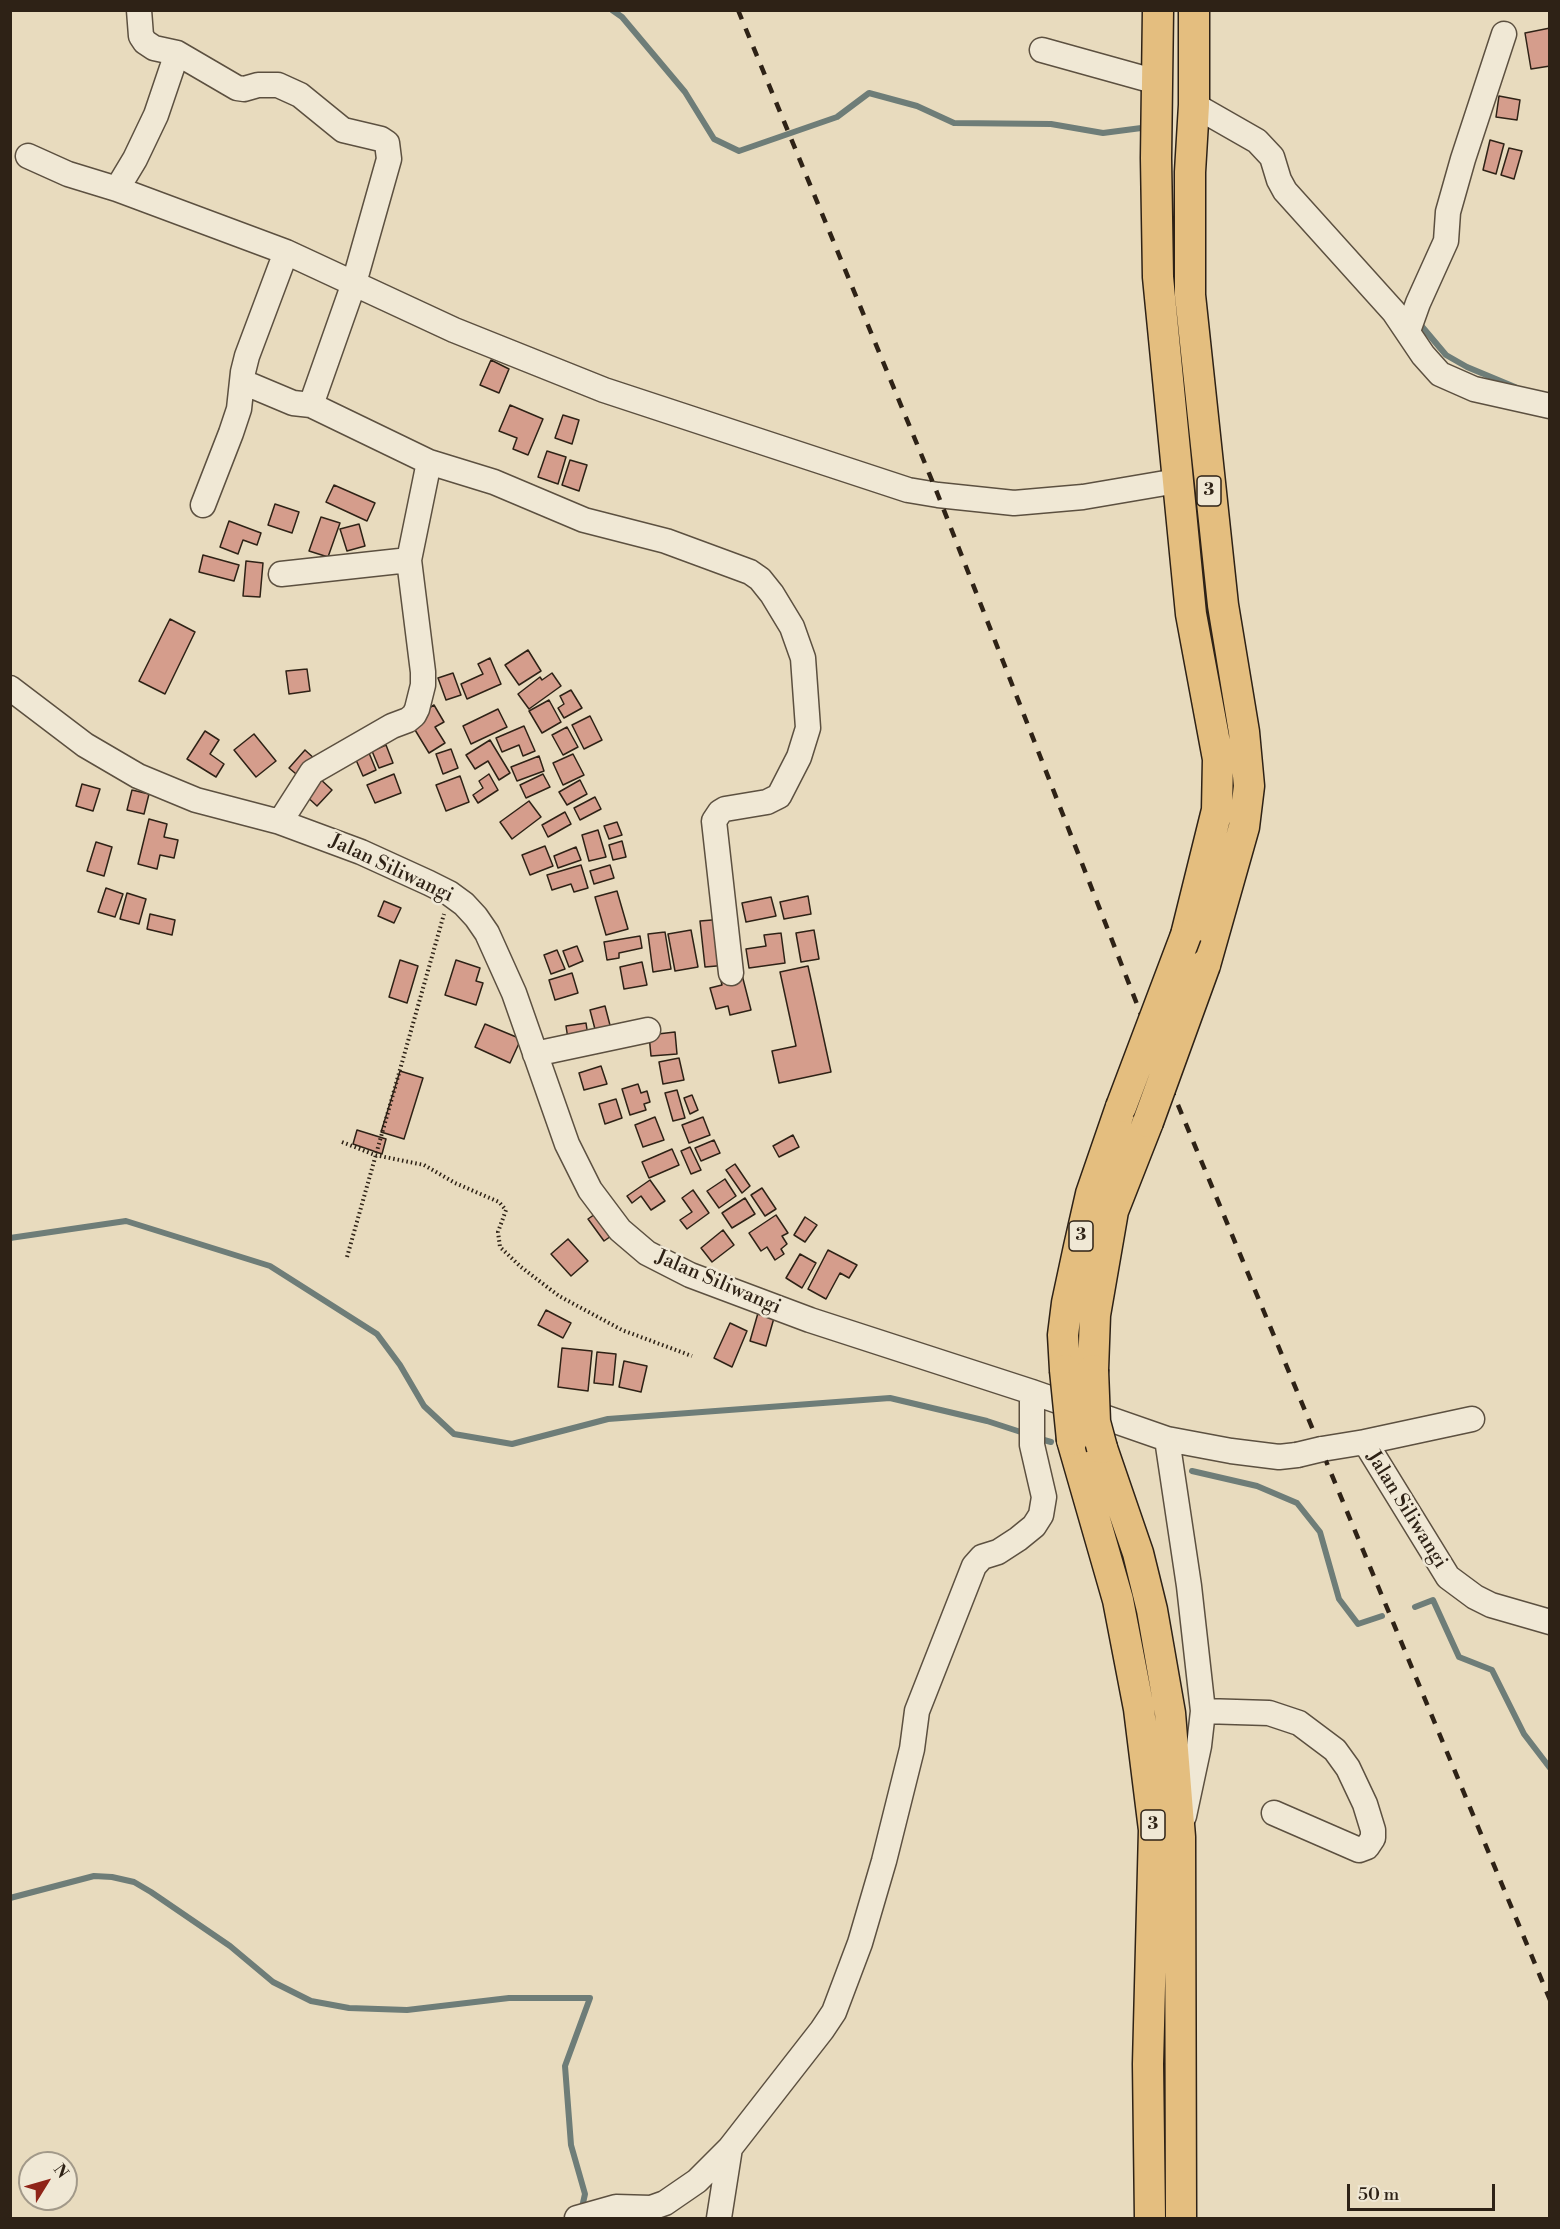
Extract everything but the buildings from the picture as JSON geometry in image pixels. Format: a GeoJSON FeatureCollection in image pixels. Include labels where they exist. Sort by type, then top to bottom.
{"type":"FeatureCollection","features":[{"type":"Feature","properties":{"kind":"main road","name":"3"},"geometry":{"type":"LineString","coordinates":[[1158,10],[1158,277],[1191,614],[1218,759],[1218,810],[1186,935],[1091,1194],[1067,1303],[1064,1335],[1079,1370],[1137,1553],[1152,1610],[1170,1713],[1180,1837],[1181,2218]]}},
{"type":"Feature","properties":{"kind":"main road","name":"3"},"geometry":{"type":"LineString","coordinates":[[1150,2218],[1148,2064],[1154,1830],[1139,1708],[1118,1600],[1069,1425],[1079,1370],[1095,1315],[1113,1211],[1205,965],[1244,827],[1249,786],[1244,732],[1222,604],[1190,295],[1194,10]]}},
{"type":"Feature","properties":{"kind":"street"},"geometry":{"type":"LineString","coordinates":[[139,10],[139,30],[145,42],[154,48],[177,53],[237,88],[258,85],[278,86],[300,95],[344,130],[381,139],[387,143],[389,159],[354,283],[310,405]]}},
{"type":"Feature","properties":{"kind":"street"},"geometry":{"type":"LineString","coordinates":[[1408,331],[1446,241],[1448,212],[1504,34]]}},
{"type":"Feature","properties":{"kind":"street"},"geometry":{"type":"LineString","coordinates":[[1042,50],[1157,82]]}},
{"type":"Feature","properties":{"kind":"street"},"geometry":{"type":"LineString","coordinates":[[117,189],[156,116],[177,53]]}},
{"type":"Feature","properties":{"kind":"street"},"geometry":{"type":"LineString","coordinates":[[1194,105],[1257,141],[1272,157],[1285,191],[1394,312],[1423,355],[1440,374],[1474,389],[1541,406],[1550,406]]}},
{"type":"Feature","properties":{"kind":"street"},"geometry":{"type":"LineString","coordinates":[[28,156],[68,174],[117,189],[286,252],[454,330],[595,386],[908,490],[1014,503],[1083,497],[1177,481]]}},
{"type":"Feature","properties":{"kind":"street"},"geometry":{"type":"LineString","coordinates":[[203,505],[239,409],[248,356],[286,252]]}},
{"type":"Feature","properties":{"kind":"street"},"geometry":{"type":"LineString","coordinates":[[243,382],[293,403],[310,405],[429,462],[494,482],[584,520],[666,541],[750,572],[760,579],[792,627],[803,658],[808,728],[799,757],[779,796],[767,802],[725,809],[714,821],[730,973]]}},
{"type":"Feature","properties":{"kind":"street"},"geometry":{"type":"LineString","coordinates":[[280,822],[312,772],[414,716],[420,701],[423,672],[409,560],[429,462]]}},
{"type":"Feature","properties":{"kind":"street"},"geometry":{"type":"LineString","coordinates":[[281,574],[409,560]]}},
{"type":"Feature","properties":{"kind":"street","name":"Jalan Siliwangi"},"geometry":{"type":"LineString","coordinates":[[10,688],[85,745],[138,776],[196,800],[280,822],[361,852],[449,893],[476,917],[487,933],[514,993],[567,1144],[590,1190],[620,1230],[647,1253],[690,1275],[810,1320],[1032,1392],[1167,1439],[1279,1457],[1365,1442],[1448,1577],[1474,1597],[1491,1605],[1550,1622]]}},
{"type":"Feature","properties":{"kind":"street"},"geometry":{"type":"LineString","coordinates":[[535,1054],[648,1030]]}},
{"type":"Feature","properties":{"kind":"street"},"geometry":{"type":"LineString","coordinates":[[582,2217],[616,2207],[651,2208],[665,2204],[697,2181],[730,2148],[822,2030],[841,1999],[884,1861],[912,1749],[917,1711],[974,1566],[982,1557],[998,1552],[1018,1539],[1034,1526],[1041,1515],[1044,1497],[1032,1438],[1032,1392]]}},
{"type":"Feature","properties":{"kind":"street"},"geometry":{"type":"LineString","coordinates":[[1365,1442],[1472,1419]]}},
{"type":"Feature","properties":{"kind":"street"},"geometry":{"type":"LineString","coordinates":[[1167,1439],[1189,1586],[1203,1711],[1199,1746],[1180,1837]]}},
{"type":"Feature","properties":{"kind":"street"},"geometry":{"type":"LineString","coordinates":[[1203,1711],[1269,1713],[1299,1723],[1335,1750],[1348,1768],[1365,1804],[1373,1830],[1373,1838],[1368,1847],[1359,1850],[1274,1813]]}},
{"type":"Feature","properties":{"kind":"street"},"geometry":{"type":"LineString","coordinates":[[719,2218],[730,2148]]}},
{"type":"Feature","properties":{"kind":"path"},"geometry":{"type":"LineString","coordinates":[[347,1257],[449,893]]}},
{"type":"Feature","properties":{"kind":"path"},"geometry":{"type":"LineString","coordinates":[[342,1142],[375,1155],[423,1165],[455,1183],[499,1202],[506,1210],[498,1232],[500,1247],[521,1267],[560,1296],[622,1330],[692,1356]]}},
{"type":"Feature","properties":{"kind":"waterway"},"geometry":{"type":"LineString","coordinates":[[612,10],[622,17],[685,92],[714,139],[739,151],[837,117],[869,93],[917,106],[954,123],[1051,124],[1103,133],[1149,127]]}},
{"type":"Feature","properties":{"kind":"waterway"},"geometry":{"type":"LineString","coordinates":[[1419,323],[1446,355],[1467,367],[1515,387]]}},
{"type":"Feature","properties":{"kind":"waterway"},"geometry":{"type":"LineString","coordinates":[[10,1238],[126,1221],[270,1266],[377,1334],[400,1365],[424,1406],[454,1434],[512,1444],[608,1419],[890,1398],[987,1421],[1027,1434]]}},
{"type":"Feature","properties":{"kind":"waterway"},"geometry":{"type":"LineString","coordinates":[[1037,1438],[1051,1442]]}},
{"type":"Feature","properties":{"kind":"waterway"},"geometry":{"type":"LineString","coordinates":[[1192,1471],[1257,1486],[1297,1503],[1320,1532],[1339,1599],[1358,1624],[1382,1616]]}},
{"type":"Feature","properties":{"kind":"waterway"},"geometry":{"type":"LineString","coordinates":[[1415,1607],[1433,1600],[1459,1657],[1492,1670],[1524,1734],[1550,1768]]}},
{"type":"Feature","properties":{"kind":"waterway"},"geometry":{"type":"LineString","coordinates":[[10,1898],[94,1876],[134,1882],[230,1946],[273,1982],[311,2001],[349,2008],[407,2010],[509,1998],[590,1998],[565,2066],[571,2145],[585,2194],[581,2212]]}},
{"type":"Feature","properties":{"kind":"railway"},"geometry":{"type":"LineString","coordinates":[[738,10],[938,495],[1151,1040],[1550,2000]]}}]}
